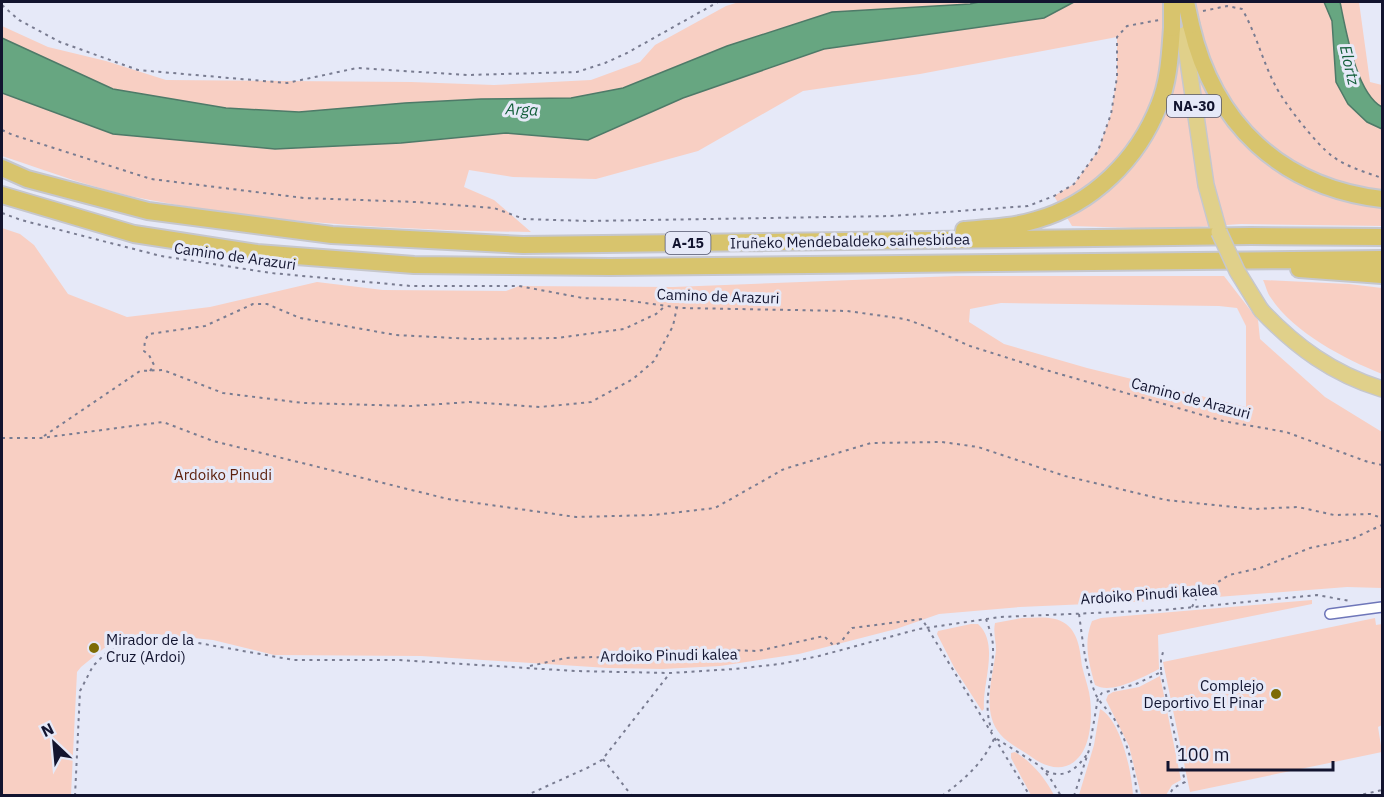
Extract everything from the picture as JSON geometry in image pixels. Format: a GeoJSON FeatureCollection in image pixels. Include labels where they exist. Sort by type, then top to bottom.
{"type":"FeatureCollection","features":[{"type":"Feature","properties":{"kind":"highway"},"geometry":{"type":"LineString","coordinates":[[1172,2],[1207,76],[1237,124],[1252,141],[1291,170],[1312,181],[1334,189],[1383,199]]}},
{"type":"Feature","properties":{"kind":"highway","name":"NA-30"},"geometry":{"type":"LineString","coordinates":[[1180,2],[1206,184],[1219,232],[1237,271],[1262,310],[1283,334],[1315,358],[1342,374],[1383,389]]}},
{"type":"Feature","properties":{"kind":"highway"},"geometry":{"type":"LineString","coordinates":[[788,243],[1003,227],[1036,220],[1080,200],[1110,178],[1126,162],[1143,138],[1160,104],[1181,19]]}},
{"type":"Feature","properties":{"kind":"highway","name":"Iruñeko Mendebaldeko saihesbidea"},"geometry":{"type":"LineString","coordinates":[[2,168],[27,179],[148,211],[332,235],[523,245],[1251,236],[1383,237]]}},
{"type":"Feature","properties":{"kind":"highway","name":"Iruñeko Mendebaldeko saihesbidea"},"geometry":{"type":"LineString","coordinates":[[2,195],[134,234],[257,253],[414,266],[610,267],[1383,259]]}},
{"type":"Feature","properties":{"kind":"highway"},"geometry":{"type":"LineString","coordinates":[[1267,260],[1295,269],[1383,275]]}},
{"type":"Feature","properties":{"kind":"street"},"geometry":{"type":"LineString","coordinates":[[1330,614],[1383,607]]}},
{"type":"Feature","properties":{"kind":"path"},"geometry":{"type":"LineString","coordinates":[[2,5],[19,20],[60,42],[138,70],[287,83],[357,68],[467,75],[577,72],[627,53],[718,2]]}},
{"type":"Feature","properties":{"kind":"path"},"geometry":{"type":"LineString","coordinates":[[2,130],[151,179],[304,198],[416,202],[494,208],[524,219],[589,221],[891,216],[1028,206],[1054,196],[1074,184],[1098,151],[1111,114],[1117,77],[1117,37],[1127,26],[1181,19],[1227,6],[1242,9],[1252,25],[1275,86],[1298,119],[1331,155],[1350,167],[1383,178]]}},
{"type":"Feature","properties":{"kind":"path","name":"Camino de Arazuri"},"geometry":{"type":"LineString","coordinates":[[2,213],[161,256],[271,273],[411,286],[519,286],[583,298],[624,300],[677,307],[847,311],[905,319],[970,345],[1024,363],[1223,421],[1286,432],[1368,462],[1383,465]]}},
{"type":"Feature","properties":{"kind":"path"},"geometry":{"type":"LineString","coordinates":[[150,371],[154,365],[144,351],[148,334],[205,326],[253,304],[267,304],[300,318],[396,335],[516,339],[557,338],[624,329],[656,314],[666,306]]}},
{"type":"Feature","properties":{"kind":"path"},"geometry":{"type":"LineString","coordinates":[[42,438],[140,371],[163,370],[223,393],[303,403],[411,406],[470,402],[540,407],[591,402],[633,379],[654,361],[673,326],[677,307]]}},
{"type":"Feature","properties":{"kind":"path"},"geometry":{"type":"LineString","coordinates":[[2,438],[42,438],[163,422],[213,441],[448,499],[576,517],[654,515],[715,508],[784,469],[871,442],[942,442],[978,447],[1065,476],[1166,500],[1254,509],[1298,507],[1334,515],[1370,514],[1383,518]]}},
{"type":"Feature","properties":{"kind":"path"},"geometry":{"type":"LineString","coordinates":[[1192,607],[1198,594],[1229,575],[1260,568],[1310,548],[1352,539],[1383,525]]}},
{"type":"Feature","properties":{"kind":"path","name":"Ardoiko Pinudi kalea"},"geometry":{"type":"LineString","coordinates":[[75,795],[80,691],[93,666],[106,653],[133,640],[187,641],[294,660],[399,660],[586,672],[670,672],[780,664],[929,628],[986,619],[1164,610],[1317,595],[1358,603]]}},
{"type":"Feature","properties":{"kind":"path"},"geometry":{"type":"LineString","coordinates":[[1079,614],[1086,664],[1098,698],[1113,717],[1123,738],[1134,774],[1137,795]]}},
{"type":"Feature","properties":{"kind":"path"},"geometry":{"type":"LineString","coordinates":[[527,667],[566,658],[622,659],[680,656],[698,659],[727,650],[758,651],[825,636],[833,645],[840,643],[852,628],[922,619],[1030,795]]}},
{"type":"Feature","properties":{"kind":"path"},"geometry":{"type":"LineString","coordinates":[[986,619],[993,646],[987,707],[994,737],[1055,775],[1063,774],[1079,764],[1089,750]]}},
{"type":"Feature","properties":{"kind":"path"},"geometry":{"type":"LineString","coordinates":[[1164,648],[1161,672],[1185,782],[1173,788],[1169,795]]}},
{"type":"Feature","properties":{"kind":"path"},"geometry":{"type":"LineString","coordinates":[[525,795],[597,764],[603,759],[670,672]]}},
{"type":"Feature","properties":{"kind":"path"},"geometry":{"type":"LineString","coordinates":[[1074,795],[1089,750],[1098,698],[1102,693],[1136,684],[1161,672]]}},
{"type":"Feature","properties":{"kind":"path"},"geometry":{"type":"LineString","coordinates":[[942,795],[972,773],[981,762],[994,737]]}},
{"type":"Feature","properties":{"kind":"path"},"geometry":{"type":"LineString","coordinates":[[603,759],[632,795]]}},
{"type":"Feature","properties":{"kind":"path"},"geometry":{"type":"LineString","coordinates":[[1044,770],[1061,795]]}},
{"type":"Feature","properties":{"kind":"path"},"geometry":{"type":"LineString","coordinates":[[1356,795],[1383,790]]}},
{"type":"Feature","properties":{"kind":"green space"},"geometry":{"type":"Polygon","coordinates":[[[739,2],[979,2],[727,46],[623,88],[571,98],[481,99],[299,112],[226,108],[113,89],[2,38],[2,26],[48,47],[106,61],[166,80],[494,85],[591,80],[640,62],[655,45],[726,6],[739,2]]]}},
{"type":"Feature","properties":{"kind":"green space"},"geometry":{"type":"Polygon","coordinates":[[[1074,2],[1359,2],[1370,82],[1382,85],[1382,226],[1241,224],[1168,229],[1072,226],[1054,196],[1074,184],[1098,151],[1111,114],[1117,77],[1117,37],[920,74],[803,91],[698,151],[596,179],[513,177],[469,170],[464,187],[494,200],[531,232],[435,230],[244,215],[113,192],[2,156],[2,93],[113,134],[275,149],[401,143],[506,133],[588,140],[683,98],[824,49],[1044,18],[1074,2]]]}},
{"type":"Feature","properties":{"kind":"green space","name":"Ardoiko Pinudi"},"geometry":{"type":"Polygon","coordinates":[[[2,228],[20,234],[34,245],[68,294],[127,317],[210,307],[317,282],[383,290],[506,291],[519,286],[673,287],[956,276],[1224,276],[1258,320],[1260,339],[1325,397],[1382,432],[1382,588],[1347,587],[1178,600],[1020,607],[939,614],[896,629],[799,654],[720,666],[662,669],[608,668],[421,656],[274,655],[213,640],[155,634],[128,635],[114,640],[77,672],[71,795],[2,795],[2,228]],[[1001,303],[970,309],[969,322],[1004,344],[1087,368],[1246,407],[1246,326],[1237,308],[1001,303]]]}},
{"type":"Feature","properties":{"kind":"green space"},"geometry":{"type":"Polygon","coordinates":[[[1263,280],[1382,288],[1382,374],[1321,344],[1293,323],[1270,296],[1263,280]]]}},
{"type":"Feature","properties":{"kind":"green space"},"geometry":{"type":"Polygon","coordinates":[[[1312,600],[1312,604],[1158,635],[1159,669],[1136,680],[1110,688],[1095,685],[1087,645],[1092,621],[1101,618],[1312,600]]]}},
{"type":"Feature","properties":{"kind":"green space"},"geometry":{"type":"Polygon","coordinates":[[[1022,618],[1061,621],[1074,633],[1078,643],[1090,700],[1090,729],[1081,755],[1065,766],[1054,767],[1043,764],[1011,744],[1000,734],[991,715],[990,694],[996,650],[995,623],[1022,618]]]}},
{"type":"Feature","properties":{"kind":"green space","name":"Complejo Deportivo El Pinar"},"geometry":{"type":"Polygon","coordinates":[[[1375,618],[1376,625],[1382,624],[1382,725],[1378,727],[1382,752],[1190,792],[1163,662],[1375,618]]]}},
{"type":"Feature","properties":{"kind":"green space"},"geometry":{"type":"Polygon","coordinates":[[[978,624],[988,642],[989,653],[982,711],[955,669],[937,634],[938,631],[978,624]]]}},
{"type":"Feature","properties":{"kind":"green space"},"geometry":{"type":"Polygon","coordinates":[[[1160,676],[1181,780],[1172,785],[1166,795],[1141,795],[1129,746],[1106,700],[1113,692],[1139,687],[1160,676]]]}},
{"type":"Feature","properties":{"kind":"green space"},"geometry":{"type":"Polygon","coordinates":[[[1100,709],[1114,724],[1124,748],[1133,795],[1079,795],[1094,745],[1100,709]]]}},
{"type":"Feature","properties":{"kind":"green space"},"geometry":{"type":"Polygon","coordinates":[[[1015,752],[1038,771],[1054,795],[1031,795],[1011,758],[1011,753],[1015,752]]]}},
{"type":"Feature","properties":{"kind":"water","name":"Arga"},"geometry":{"type":"Polygon","coordinates":[[[979,2],[1074,2],[1044,18],[824,49],[683,98],[588,140],[506,133],[401,143],[275,149],[113,134],[2,93],[2,38],[113,89],[226,108],[299,112],[481,99],[571,98],[623,88],[727,46],[832,12],[979,2]]]}},
{"type":"Feature","properties":{"kind":"water","name":"Elortz"},"geometry":{"type":"Polygon","coordinates":[[[1324,2],[1340,2],[1349,44],[1359,75],[1365,89],[1382,107],[1382,129],[1367,122],[1348,104],[1336,82],[1332,21],[1324,2]]]}},
{"type":"Feature","properties":{"kind":"place","name":"Mirador de la Cruz (Ardoi)"},"geometry":{"type":"Point","coordinates":[94,648]}},
{"type":"Feature","properties":{"kind":"place","name":"Complejo Deportivo El Pinar"},"geometry":{"type":"Point","coordinates":[1276,694]}}]}
